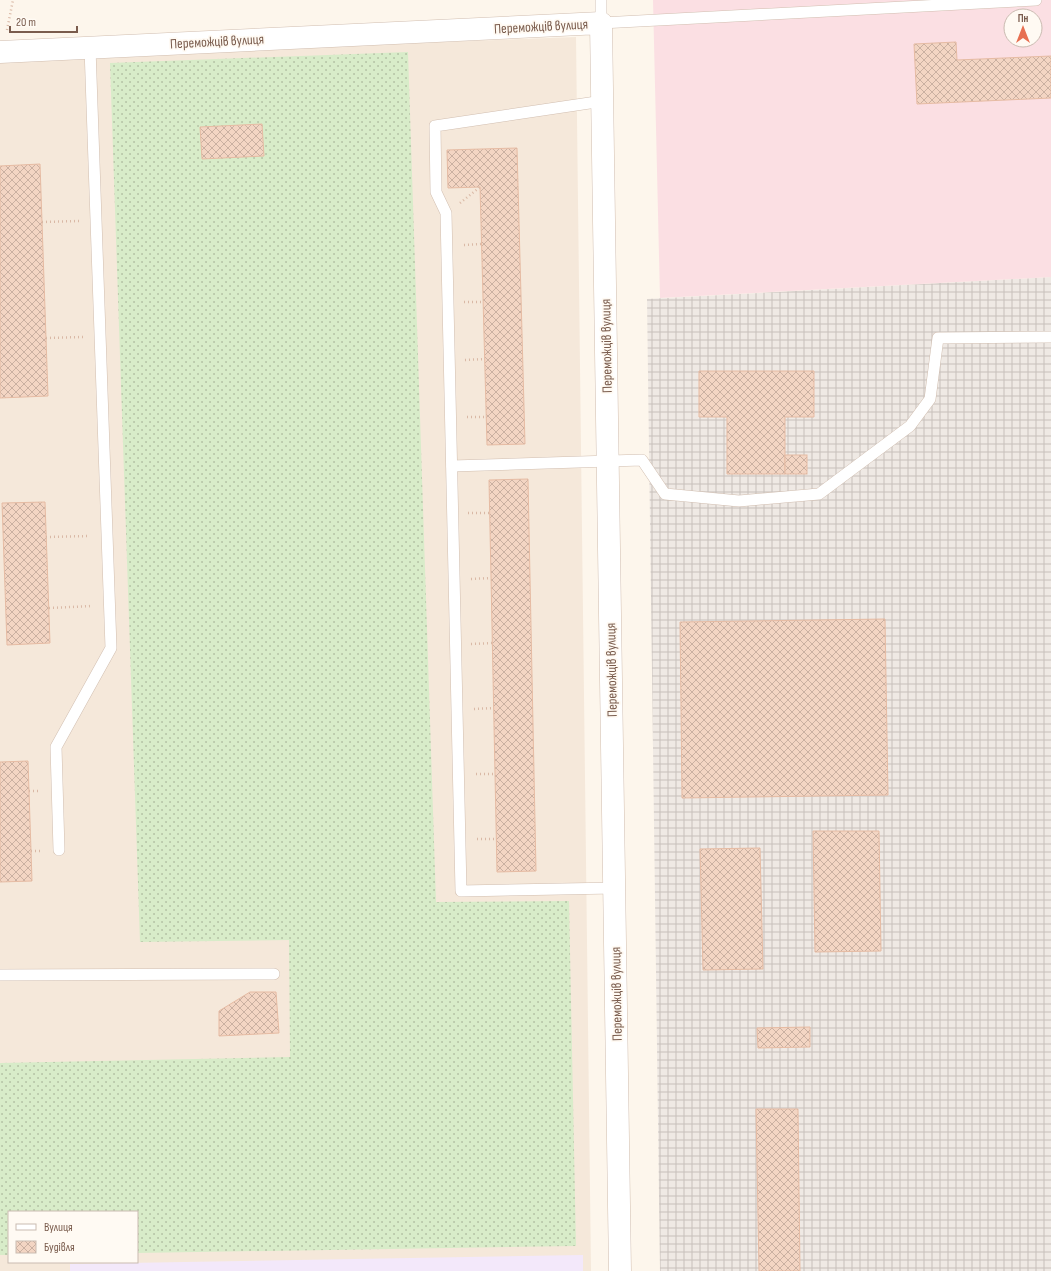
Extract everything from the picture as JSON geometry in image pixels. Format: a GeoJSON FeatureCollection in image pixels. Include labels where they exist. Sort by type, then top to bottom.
{"type":"FeatureCollection","features":[{"type":"Feature","properties":{"kind":"street","name":"Переможців вулиця"},"geometry":{"type":"LineString","coordinates":[[1,52],[602,22],[620,1271]]}},
{"type":"Feature","properties":{"kind":"lane"},"geometry":{"type":"LineString","coordinates":[[601,0],[602,22],[1036,0]]}},
{"type":"Feature","properties":{"kind":"lane"},"geometry":{"type":"LineString","coordinates":[[60,850],[56,747],[111,648],[90,48]]}},
{"type":"Feature","properties":{"kind":"lane"},"geometry":{"type":"LineString","coordinates":[[602,102],[435,126],[436,192],[446,213],[461,891],[615,888]]}},
{"type":"Feature","properties":{"kind":"lane"},"geometry":{"type":"LineString","coordinates":[[452,466],[642,460],[665,494],[739,501],[819,494],[910,426],[930,399],[938,338],[1051,337]]}},
{"type":"Feature","properties":{"kind":"lane"},"geometry":{"type":"LineString","coordinates":[[0,975],[274,974]]}},
{"type":"Feature","properties":{"kind":"path"},"geometry":{"type":"LineString","coordinates":[[1,52],[13,0]]}},
{"type":"Feature","properties":{"kind":"path"},"geometry":{"type":"LineString","coordinates":[[446,213],[480,187]]}},
{"type":"Feature","properties":{"kind":"path"},"geometry":{"type":"LineString","coordinates":[[42,222],[96,220]]}},
{"type":"Feature","properties":{"kind":"path"},"geometry":{"type":"LineString","coordinates":[[46,338],[100,336]]}},
{"type":"Feature","properties":{"kind":"path"},"geometry":{"type":"LineString","coordinates":[[46,537],[107,536]]}},
{"type":"Feature","properties":{"kind":"path"},"geometry":{"type":"LineString","coordinates":[[49,608],[109,606]]}},
{"type":"Feature","properties":{"kind":"shaded area"},"geometry":{"type":"Polygon","coordinates":[[[653,0],[1051,0],[1051,277],[660,298],[653,0]]]}},
{"type":"Feature","properties":{"kind":"shaded area"},"geometry":{"type":"Polygon","coordinates":[[[576,37],[591,1271],[0,1271],[0,58],[576,37]]]}},
{"type":"Feature","properties":{"kind":"shaded area"},"geometry":{"type":"Polygon","coordinates":[[[1051,277],[1051,1271],[660,1271],[647,299],[1051,277]]]}},
{"type":"Feature","properties":{"kind":"shaded area"},"geometry":{"type":"Polygon","coordinates":[[[583,1255],[583,1271],[70,1271],[70,1264],[583,1255]]]}},
{"type":"Feature","properties":{"kind":"green space"},"geometry":{"type":"Polygon","coordinates":[[[408,52],[436,902],[569,901],[576,1246],[138,1253],[138,1211],[8,1211],[8,1255],[0,1255],[0,1063],[290,1057],[289,940],[140,942],[110,63],[408,52]]]}},
{"type":"Feature","properties":{"kind":"building"},"geometry":{"type":"Polygon","coordinates":[[[956,42],[957,60],[1051,56],[1051,98],[917,104],[914,44],[956,42]]]}},
{"type":"Feature","properties":{"kind":"building"},"geometry":{"type":"Polygon","coordinates":[[[262,124],[264,156],[202,159],[200,127],[262,124]]]}},
{"type":"Feature","properties":{"kind":"building"},"geometry":{"type":"Polygon","coordinates":[[[517,148],[525,444],[487,445],[480,187],[448,188],[447,150],[517,148]]]}},
{"type":"Feature","properties":{"kind":"building"},"geometry":{"type":"Polygon","coordinates":[[[40,164],[48,396],[0,398],[0,166],[40,164]]]}},
{"type":"Feature","properties":{"kind":"building"},"geometry":{"type":"Polygon","coordinates":[[[699,371],[814,371],[814,417],[785,417],[785,474],[727,474],[727,417],[699,417],[699,371]]]}},
{"type":"Feature","properties":{"kind":"building"},"geometry":{"type":"Polygon","coordinates":[[[785,455],[807,455],[807,474],[785,474],[785,455]]]}},
{"type":"Feature","properties":{"kind":"building"},"geometry":{"type":"Polygon","coordinates":[[[528,479],[536,871],[497,872],[489,480],[528,479]]]}},
{"type":"Feature","properties":{"kind":"building"},"geometry":{"type":"Polygon","coordinates":[[[45,502],[50,643],[7,645],[2,503],[45,502]]]}},
{"type":"Feature","properties":{"kind":"building"},"geometry":{"type":"Polygon","coordinates":[[[885,619],[888,795],[682,798],[680,622],[885,619]]]}},
{"type":"Feature","properties":{"kind":"building"},"geometry":{"type":"Polygon","coordinates":[[[28,761],[32,881],[0,882],[0,762],[28,761]]]}},
{"type":"Feature","properties":{"kind":"building"},"geometry":{"type":"Polygon","coordinates":[[[813,831],[879,831],[881,951],[815,952],[813,831]]]}},
{"type":"Feature","properties":{"kind":"building"},"geometry":{"type":"Polygon","coordinates":[[[760,848],[763,969],[703,970],[700,849],[760,848]]]}},
{"type":"Feature","properties":{"kind":"building"},"geometry":{"type":"Polygon","coordinates":[[[250,992],[276,992],[279,1033],[219,1036],[219,1011],[250,992]]]}},
{"type":"Feature","properties":{"kind":"building"},"geometry":{"type":"Polygon","coordinates":[[[810,1027],[810,1047],[758,1048],[757,1028],[810,1027]]]}},
{"type":"Feature","properties":{"kind":"building"},"geometry":{"type":"Polygon","coordinates":[[[756,1109],[798,1109],[800,1271],[759,1271],[756,1109]]]}}]}
